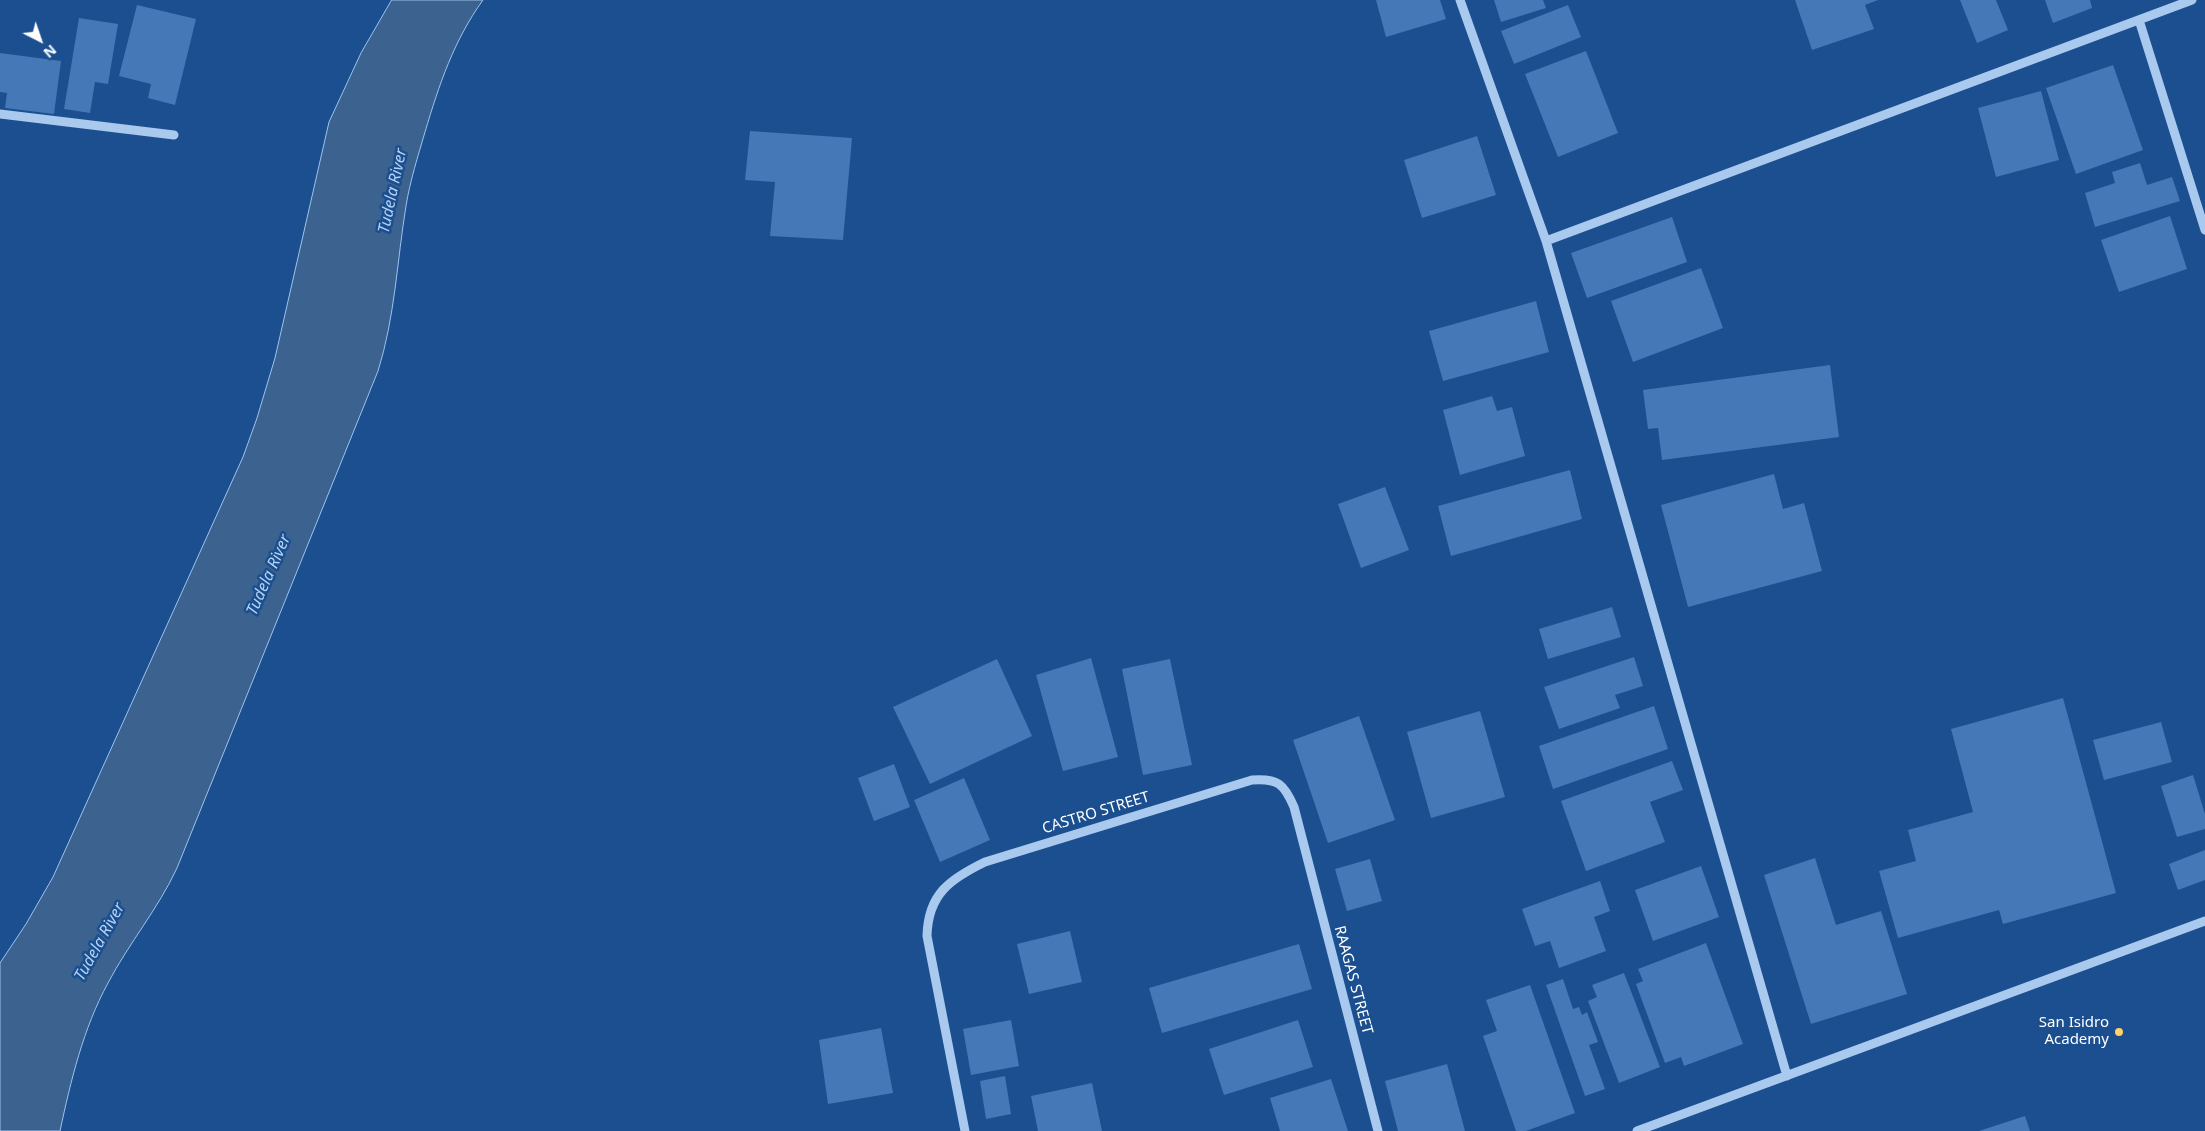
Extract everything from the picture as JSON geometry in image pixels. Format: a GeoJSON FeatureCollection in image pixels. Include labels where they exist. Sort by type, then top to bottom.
{"type":"FeatureCollection","features":[{"type":"Feature","properties":{"kind":"street"},"geometry":{"type":"LineString","coordinates":[[1460,0],[1546,241],[1787,1076]]}},
{"type":"Feature","properties":{"kind":"street"},"geometry":{"type":"LineString","coordinates":[[1546,241],[2192,0]]}},
{"type":"Feature","properties":{"kind":"street"},"geometry":{"type":"LineString","coordinates":[[2139,20],[2205,230]]}},
{"type":"Feature","properties":{"kind":"street"},"geometry":{"type":"LineString","coordinates":[[0,114],[174,135]]}},
{"type":"Feature","properties":{"kind":"street","name":"CASTRO STREET"},"geometry":{"type":"LineString","coordinates":[[965,1131],[930,958],[927,922],[938,896],[948,883],[985,862],[1252,780],[1264,779],[1278,782],[1287,791],[1294,807],[1302,836]]}},
{"type":"Feature","properties":{"kind":"street","name":"RAAGAS STREET"},"geometry":{"type":"LineString","coordinates":[[1302,836],[1378,1131]]}},
{"type":"Feature","properties":{"kind":"street"},"geometry":{"type":"LineString","coordinates":[[1637,1131],[2205,921]]}},
{"type":"Feature","properties":{"kind":"water","name":"Tudela River"},"geometry":{"type":"Polygon","coordinates":[[[392,0],[483,0],[464,31],[448,63],[417,159],[406,206],[388,330],[378,371],[177,868],[161,898],[116,968],[99,1000],[73,1074],[60,1131],[0,1131],[0,963],[26,924],[53,877],[243,457],[275,358],[329,122],[361,53],[392,0]]]}},
{"type":"Feature","properties":{"kind":"building"},"geometry":{"type":"Polygon","coordinates":[[[1376,0],[1440,0],[1446,19],[1386,37],[1376,0]]]}},
{"type":"Feature","properties":{"kind":"building"},"geometry":{"type":"Polygon","coordinates":[[[1494,0],[1543,0],[1546,8],[1501,22],[1494,0]]]}},
{"type":"Feature","properties":{"kind":"building"},"geometry":{"type":"Polygon","coordinates":[[[1795,0],[1878,0],[1865,5],[1874,29],[1812,50],[1795,0]]]}},
{"type":"Feature","properties":{"kind":"building"},"geometry":{"type":"Polygon","coordinates":[[[1960,0],[1996,0],[2008,30],[1977,43],[1960,0]]]}},
{"type":"Feature","properties":{"kind":"building"},"geometry":{"type":"Polygon","coordinates":[[[2045,0],[2090,0],[2092,8],[2053,23],[2045,0]]]}},
{"type":"Feature","properties":{"kind":"building"},"geometry":{"type":"Polygon","coordinates":[[[137,5],[196,19],[175,105],[148,98],[151,84],[119,76],[137,5]]]}},
{"type":"Feature","properties":{"kind":"building"},"geometry":{"type":"Polygon","coordinates":[[[1568,5],[1581,37],[1514,64],[1501,31],[1568,5]]]}},
{"type":"Feature","properties":{"kind":"building"},"geometry":{"type":"Polygon","coordinates":[[[79,18],[118,24],[108,84],[95,82],[90,113],[64,109],[79,18]]]}},
{"type":"Feature","properties":{"kind":"building"},"geometry":{"type":"Polygon","coordinates":[[[1586,51],[1618,133],[1558,157],[1525,74],[1586,51]]]}},
{"type":"Feature","properties":{"kind":"building"},"geometry":{"type":"Polygon","coordinates":[[[0,53],[61,61],[54,114],[5,108],[7,93],[0,92],[0,53]]]}},
{"type":"Feature","properties":{"kind":"building"},"geometry":{"type":"Polygon","coordinates":[[[2113,65],[2143,150],[2076,174],[2046,88],[2113,65]]]}},
{"type":"Feature","properties":{"kind":"building"},"geometry":{"type":"Polygon","coordinates":[[[2041,91],[2059,160],[1996,177],[1978,108],[2041,91]]]}},
{"type":"Feature","properties":{"kind":"building"},"geometry":{"type":"Polygon","coordinates":[[[750,131],[852,138],[843,240],[770,236],[775,182],[745,180],[750,131]]]}},
{"type":"Feature","properties":{"kind":"building"},"geometry":{"type":"Polygon","coordinates":[[[1477,136],[1496,195],[1422,218],[1404,160],[1477,136]]]}},
{"type":"Feature","properties":{"kind":"building"},"geometry":{"type":"Polygon","coordinates":[[[2140,163],[2147,185],[2172,177],[2180,201],[2095,227],[2085,193],[2115,183],[2112,172],[2140,163]]]}},
{"type":"Feature","properties":{"kind":"building"},"geometry":{"type":"Polygon","coordinates":[[[2170,216],[2187,269],[2119,292],[2101,240],[2170,216]]]}},
{"type":"Feature","properties":{"kind":"building"},"geometry":{"type":"Polygon","coordinates":[[[1672,217],[1687,262],[1587,298],[1571,253],[1672,217]]]}},
{"type":"Feature","properties":{"kind":"building"},"geometry":{"type":"Polygon","coordinates":[[[1701,268],[1723,328],[1633,362],[1611,301],[1701,268]]]}},
{"type":"Feature","properties":{"kind":"building"},"geometry":{"type":"Polygon","coordinates":[[[1536,301],[1549,352],[1443,381],[1429,331],[1536,301]]]}},
{"type":"Feature","properties":{"kind":"building"},"geometry":{"type":"Polygon","coordinates":[[[1830,365],[1839,437],[1662,460],[1658,428],[1648,429],[1643,390],[1830,365]]]}},
{"type":"Feature","properties":{"kind":"building"},"geometry":{"type":"Polygon","coordinates":[[[1492,396],[1497,411],[1512,407],[1525,456],[1460,475],[1443,410],[1492,396]]]}},
{"type":"Feature","properties":{"kind":"building"},"geometry":{"type":"Polygon","coordinates":[[[1570,470],[1582,519],[1451,556],[1438,506],[1570,470]]]}},
{"type":"Feature","properties":{"kind":"building"},"geometry":{"type":"Polygon","coordinates":[[[1774,474],[1783,509],[1804,503],[1822,571],[1688,607],[1661,505],[1774,474]]]}},
{"type":"Feature","properties":{"kind":"building"},"geometry":{"type":"Polygon","coordinates":[[[1385,487],[1409,550],[1361,568],[1338,504],[1385,487]]]}},
{"type":"Feature","properties":{"kind":"building"},"geometry":{"type":"Polygon","coordinates":[[[1612,607],[1621,637],[1548,659],[1539,629],[1612,607]]]}},
{"type":"Feature","properties":{"kind":"building"},"geometry":{"type":"Polygon","coordinates":[[[1634,657],[1643,686],[1615,695],[1620,708],[1559,729],[1544,687],[1634,657]]]}},
{"type":"Feature","properties":{"kind":"building"},"geometry":{"type":"Polygon","coordinates":[[[1091,658],[1118,757],[1063,771],[1036,675],[1091,658]]]}},
{"type":"Feature","properties":{"kind":"building"},"geometry":{"type":"Polygon","coordinates":[[[997,659],[1032,736],[930,784],[893,707],[997,659]]]}},
{"type":"Feature","properties":{"kind":"building"},"geometry":{"type":"Polygon","coordinates":[[[1170,659],[1192,765],[1143,775],[1122,669],[1170,659]]]}},
{"type":"Feature","properties":{"kind":"building"},"geometry":{"type":"Polygon","coordinates":[[[2063,698],[2116,893],[2003,924],[1999,910],[1898,938],[1879,871],[1916,861],[1908,830],[1973,812],[1951,729],[2063,698]]]}},
{"type":"Feature","properties":{"kind":"building"},"geometry":{"type":"Polygon","coordinates":[[[1654,706],[1668,749],[1553,789],[1539,746],[1654,706]]]}},
{"type":"Feature","properties":{"kind":"building"},"geometry":{"type":"Polygon","coordinates":[[[1480,711],[1505,797],[1431,818],[1407,732],[1480,711]]]}},
{"type":"Feature","properties":{"kind":"building"},"geometry":{"type":"Polygon","coordinates":[[[1359,716],[1395,820],[1328,843],[1293,740],[1359,716]]]}},
{"type":"Feature","properties":{"kind":"building"},"geometry":{"type":"Polygon","coordinates":[[[2161,722],[2172,762],[2104,780],[2093,740],[2161,722]]]}},
{"type":"Feature","properties":{"kind":"building"},"geometry":{"type":"Polygon","coordinates":[[[1672,761],[1683,790],[1650,802],[1665,842],[1586,871],[1561,801],[1672,761]]]}},
{"type":"Feature","properties":{"kind":"building"},"geometry":{"type":"Polygon","coordinates":[[[894,764],[910,807],[874,821],[858,778],[894,764]]]}},
{"type":"Feature","properties":{"kind":"building"},"geometry":{"type":"Polygon","coordinates":[[[2193,775],[2205,814],[2205,829],[2177,837],[2161,786],[2193,775]]]}},
{"type":"Feature","properties":{"kind":"building"},"geometry":{"type":"Polygon","coordinates":[[[964,778],[990,840],[940,862],[914,800],[964,778]]]}},
{"type":"Feature","properties":{"kind":"building"},"geometry":{"type":"Polygon","coordinates":[[[2205,850],[2205,880],[2178,890],[2169,864],[2205,850]]]}},
{"type":"Feature","properties":{"kind":"building"},"geometry":{"type":"Polygon","coordinates":[[[1815,858],[1836,925],[1881,911],[1907,994],[1811,1024],[1764,875],[1815,858]]]}},
{"type":"Feature","properties":{"kind":"building"},"geometry":{"type":"Polygon","coordinates":[[[1370,859],[1382,901],[1347,911],[1335,869],[1370,859]]]}},
{"type":"Feature","properties":{"kind":"building"},"geometry":{"type":"Polygon","coordinates":[[[1701,866],[1719,917],[1653,941],[1635,890],[1701,866]]]}},
{"type":"Feature","properties":{"kind":"building"},"geometry":{"type":"Polygon","coordinates":[[[1600,881],[1610,911],[1594,917],[1606,951],[1559,968],[1550,941],[1535,946],[1522,909],[1600,881]]]}},
{"type":"Feature","properties":{"kind":"building"},"geometry":{"type":"Polygon","coordinates":[[[1070,931],[1082,982],[1029,994],[1017,944],[1070,931]]]}},
{"type":"Feature","properties":{"kind":"building"},"geometry":{"type":"Polygon","coordinates":[[[1706,943],[1743,1044],[1684,1066],[1681,1057],[1665,1063],[1636,984],[1643,981],[1638,969],[1706,943]]]}},
{"type":"Feature","properties":{"kind":"building"},"geometry":{"type":"Polygon","coordinates":[[[1299,944],[1312,989],[1162,1033],[1149,988],[1299,944]]]}},
{"type":"Feature","properties":{"kind":"building"},"geometry":{"type":"Polygon","coordinates":[[[1624,973],[1660,1067],[1619,1083],[1588,1001],[1597,997],[1592,985],[1624,973]]]}},
{"type":"Feature","properties":{"kind":"building"},"geometry":{"type":"Polygon","coordinates":[[[1563,979],[1573,1009],[1579,1007],[1582,1015],[1587,1012],[1598,1042],[1589,1045],[1605,1089],[1585,1096],[1546,985],[1563,979]]]}},
{"type":"Feature","properties":{"kind":"building"},"geometry":{"type":"Polygon","coordinates":[[[1530,985],[1575,1113],[1526,1131],[1516,1131],[1483,1036],[1497,1031],[1486,1000],[1530,985]]]}},
{"type":"Feature","properties":{"kind":"building"},"geometry":{"type":"Polygon","coordinates":[[[1011,1020],[1019,1066],[971,1075],[963,1029],[1011,1020]]]}},
{"type":"Feature","properties":{"kind":"building"},"geometry":{"type":"Polygon","coordinates":[[[1298,1020],[1313,1067],[1224,1095],[1209,1049],[1298,1020]]]}},
{"type":"Feature","properties":{"kind":"building"},"geometry":{"type":"Polygon","coordinates":[[[881,1028],[893,1093],[828,1104],[819,1040],[881,1028]]]}},
{"type":"Feature","properties":{"kind":"building"},"geometry":{"type":"Polygon","coordinates":[[[1447,1064],[1465,1131],[1398,1131],[1385,1081],[1447,1064]]]}},
{"type":"Feature","properties":{"kind":"building"},"geometry":{"type":"Polygon","coordinates":[[[1005,1076],[1011,1114],[986,1119],[980,1081],[1005,1076]]]}},
{"type":"Feature","properties":{"kind":"building"},"geometry":{"type":"Polygon","coordinates":[[[1331,1079],[1348,1131],[1280,1131],[1270,1098],[1331,1079]]]}},
{"type":"Feature","properties":{"kind":"building"},"geometry":{"type":"Polygon","coordinates":[[[1092,1083],[1102,1131],[1038,1131],[1031,1096],[1092,1083]]]}},
{"type":"Feature","properties":{"kind":"building"},"geometry":{"type":"Polygon","coordinates":[[[2025,1116],[2030,1131],[1979,1131],[2025,1116]]]}},
{"type":"Feature","properties":{"kind":"place","name":"San Isidro Academy"},"geometry":{"type":"Point","coordinates":[2119,1032]}}]}
